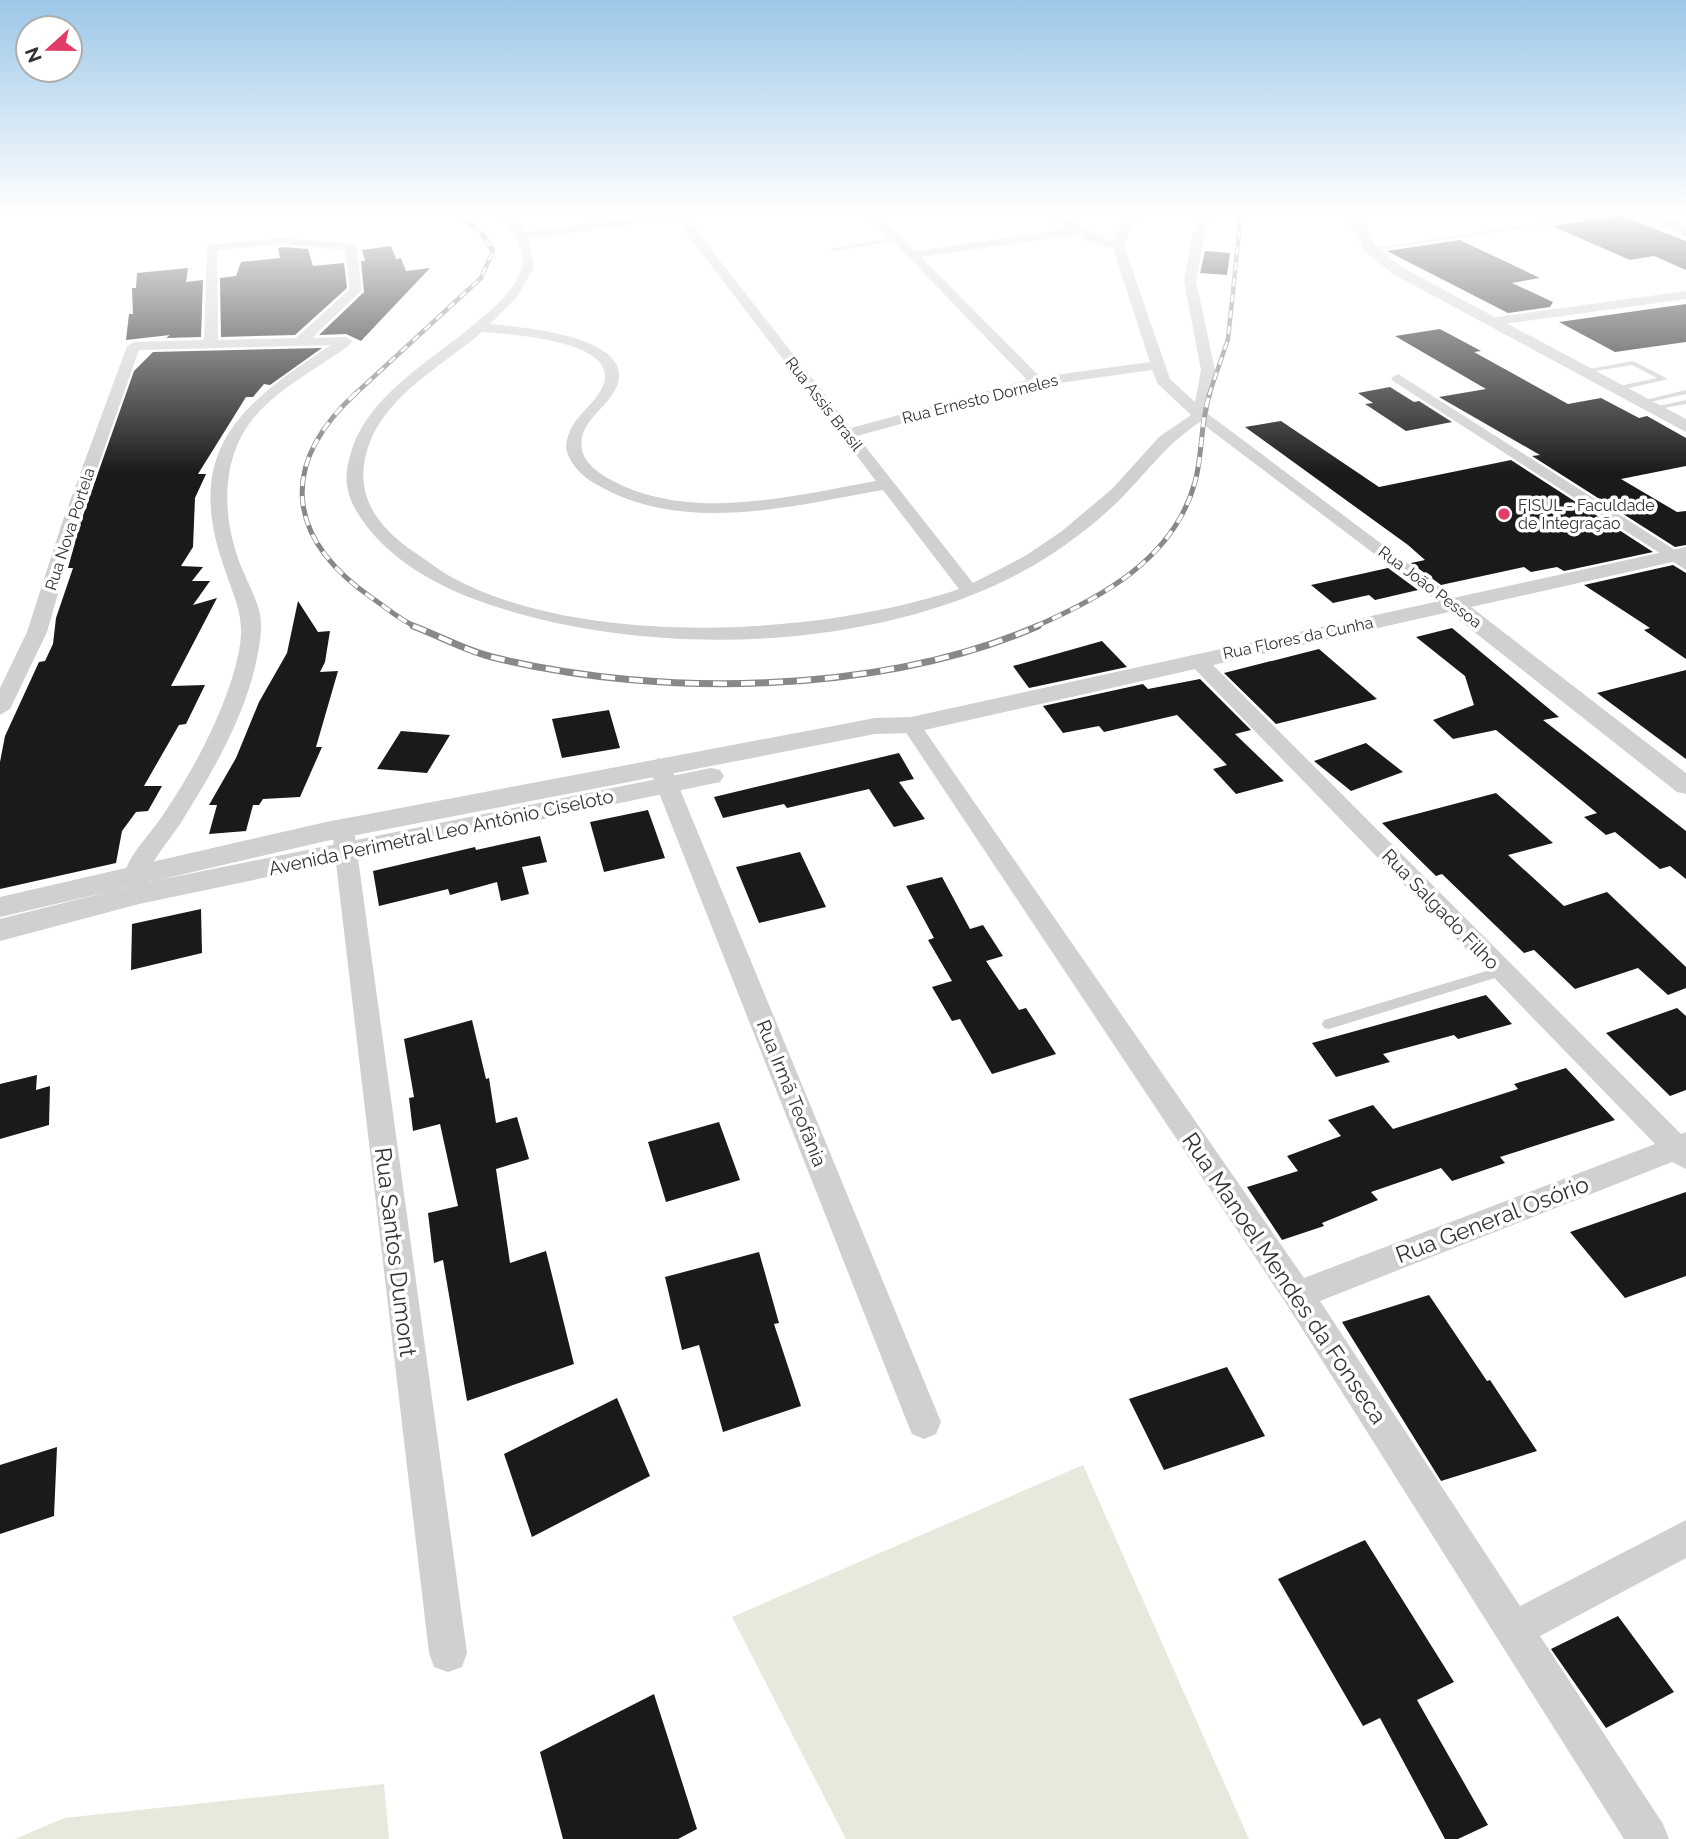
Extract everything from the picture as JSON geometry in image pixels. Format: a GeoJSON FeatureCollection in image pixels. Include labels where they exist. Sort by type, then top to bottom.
{"type":"FeatureCollection","features":[{"type":"Feature","properties":{"kind":"street"},"geometry":{"type":"LineString","coordinates":[[138,882],[185,804],[242,685],[252,626],[243,589],[230,560],[216,499],[222,464],[235,435],[259,403],[346,341],[211,342],[211,301]]}},
{"type":"Feature","properties":{"kind":"street"},"geometry":{"type":"LineString","coordinates":[[301,341],[344,301]]}},
{"type":"Feature","properties":{"kind":"street"},"geometry":{"type":"LineString","coordinates":[[506,301],[393,399],[359,443],[353,473],[359,500],[376,530],[406,558],[449,582],[504,604],[573,621],[689,634],[814,630],[908,613],[970,591],[1008,573],[1071,534],[1121,490],[1164,440],[1200,415],[1208,370],[1194,301]]}},
{"type":"Feature","properties":{"kind":"street","name":"Rua Assis Brasil"},"geometry":{"type":"LineString","coordinates":[[743,301],[970,591]]}},
{"type":"Feature","properties":{"kind":"street"},"geometry":{"type":"LineString","coordinates":[[957,301],[1037,382]]}},
{"type":"Feature","properties":{"kind":"street"},"geometry":{"type":"LineString","coordinates":[[1136,301],[1156,365]]}},
{"type":"Feature","properties":{"kind":"street"},"geometry":{"type":"LineString","coordinates":[[1452,301],[1686,426]]}},
{"type":"Feature","properties":{"kind":"street"},"geometry":{"type":"LineString","coordinates":[[1490,322],[1644,301]]}},
{"type":"Feature","properties":{"kind":"street"},"geometry":{"type":"LineString","coordinates":[[477,327],[564,339],[599,354],[610,365],[613,377],[609,391],[580,420],[573,434],[574,453],[589,472],[606,485],[635,497],[673,505],[723,509],[771,504],[887,484]]}},
{"type":"Feature","properties":{"kind":"street","name":"Rua Nova Portela"},"geometry":{"type":"LineString","coordinates":[[0,709],[37,632],[70,523],[134,346],[211,342]]}},
{"type":"Feature","properties":{"kind":"street","name":"Rua Ernesto Dorneles"},"geometry":{"type":"LineString","coordinates":[[847,434],[1037,382],[1156,365]]}},
{"type":"Feature","properties":{"kind":"street","name":"Rua João Pessoa"},"geometry":{"type":"LineString","coordinates":[[1156,365],[1171,391],[1200,415],[1453,604],[1686,786]]}},
{"type":"Feature","properties":{"kind":"street"},"geometry":{"type":"LineString","coordinates":[[1398,378],[1681,558]]}},
{"type":"Feature","properties":{"kind":"street","name":"Rua Flores da Cunha"},"geometry":{"type":"LineString","coordinates":[[890,730],[1453,604],[1681,558]]}},
{"type":"Feature","properties":{"kind":"street","name":"Rua Salgado Filho"},"geometry":{"type":"LineString","coordinates":[[1197,660],[1683,1150]]}},
{"type":"Feature","properties":{"kind":"street","name":"Avenida Perimetral Leo Antônio Ciseloto"},"geometry":{"type":"LineString","coordinates":[[0,907],[138,882],[890,730]]}},
{"type":"Feature","properties":{"kind":"street","name":"Rua Manoel Mendes da Fonseca"},"geometry":{"type":"LineString","coordinates":[[890,730],[1298,1295],[1648,1839]]}},
{"type":"Feature","properties":{"kind":"street","name":"Rua Irmã Teofânia"},"geometry":{"type":"LineString","coordinates":[[663,775],[924,1422]]}},
{"type":"Feature","properties":{"kind":"street","name":"Rua Santos Dumont"},"geometry":{"type":"LineString","coordinates":[[344,840],[448,1653]]}},
{"type":"Feature","properties":{"kind":"street","name":"Avenida Perimetral Leo Antônio Ciseloto"},"geometry":{"type":"LineString","coordinates":[[0,930],[138,882]]}},
{"type":"Feature","properties":{"kind":"street","name":"Rua General Osório"},"geometry":{"type":"LineString","coordinates":[[1298,1295],[1683,1150]]}},
{"type":"Feature","properties":{"kind":"street"},"geometry":{"type":"LineString","coordinates":[[1515,1629],[1686,1538]]}},
{"type":"Feature","properties":{"kind":"lane"},"geometry":{"type":"LineString","coordinates":[[1583,371],[1633,363],[1664,379],[1616,389]]}},
{"type":"Feature","properties":{"kind":"lane"},"geometry":{"type":"LineString","coordinates":[[1647,405],[1686,392]]}},
{"type":"Feature","properties":{"kind":"lane"},"geometry":{"type":"LineString","coordinates":[[1647,405],[1686,402]]}},
{"type":"Feature","properties":{"kind":"lane"},"geometry":{"type":"LineString","coordinates":[[1329,1024],[1503,971]]}},
{"type":"Feature","properties":{"kind":"shaded area"},"geometry":{"type":"Polygon","coordinates":[[[1083,1465],[1249,1839],[846,1839],[732,1617],[1083,1465]]]}},
{"type":"Feature","properties":{"kind":"shaded area"},"geometry":{"type":"Polygon","coordinates":[[[384,1784],[389,1839],[15,1839],[64,1818],[384,1784]]]}},
{"type":"Feature","properties":{"kind":"building"},"geometry":{"type":"Polygon","coordinates":[[[132,301],[202,301],[201,337],[166,338],[170,335],[126,340],[129,314],[133,314],[132,301]]]}},
{"type":"Feature","properties":{"kind":"building"},"geometry":{"type":"Polygon","coordinates":[[[220,301],[333,301],[295,335],[221,337],[220,301]]]}},
{"type":"Feature","properties":{"kind":"building"},"geometry":{"type":"Polygon","coordinates":[[[355,301],[399,301],[361,341],[346,334],[319,335],[355,301]]]}},
{"type":"Feature","properties":{"kind":"building"},"geometry":{"type":"Polygon","coordinates":[[[1484,301],[1553,302],[1550,307],[1508,313],[1484,301]]]}},
{"type":"Feature","properties":{"kind":"building"},"geometry":{"type":"Polygon","coordinates":[[[1686,304],[1686,342],[1615,352],[1559,322],[1686,304]]]}},
{"type":"Feature","properties":{"kind":"building"},"geometry":{"type":"Polygon","coordinates":[[[1440,329],[1481,351],[1474,352],[1568,404],[1601,398],[1639,418],[1647,416],[1686,438],[1686,466],[1621,479],[1677,512],[1686,511],[1686,545],[1675,547],[1532,456],[1540,455],[1439,397],[1486,389],[1395,336],[1440,329]]]}},
{"type":"Feature","properties":{"kind":"building"},"geometry":{"type":"Polygon","coordinates":[[[322,348],[270,385],[264,384],[253,397],[246,397],[198,474],[206,474],[195,498],[193,547],[181,566],[203,567],[192,581],[210,581],[193,605],[217,598],[171,686],[205,685],[186,724],[179,725],[144,786],[162,786],[148,811],[136,812],[122,831],[116,863],[0,889],[0,762],[5,736],[39,662],[45,661],[53,644],[56,618],[73,568],[68,568],[80,524],[134,371],[153,352],[322,348]]]}},
{"type":"Feature","properties":{"kind":"building"},"geometry":{"type":"Polygon","coordinates":[[[1390,387],[1452,422],[1406,431],[1365,404],[1373,403],[1358,393],[1390,387]]]}},
{"type":"Feature","properties":{"kind":"building"},"geometry":{"type":"Polygon","coordinates":[[[1281,421],[1379,487],[1511,460],[1653,552],[1564,571],[1557,567],[1531,572],[1524,567],[1441,585],[1411,563],[1425,560],[1408,545],[1245,427],[1281,421]]]}},
{"type":"Feature","properties":{"kind":"building"},"geometry":{"type":"Polygon","coordinates":[[[1673,565],[1686,573],[1686,659],[1644,630],[1650,628],[1584,585],[1673,565]]]}},
{"type":"Feature","properties":{"kind":"building"},"geometry":{"type":"Polygon","coordinates":[[[1388,568],[1418,590],[1375,600],[1369,595],[1333,603],[1311,585],[1388,568]]]}},
{"type":"Feature","properties":{"kind":"building"},"geometry":{"type":"Polygon","coordinates":[[[298,601],[318,632],[330,631],[325,662],[320,672],[338,671],[316,747],[322,747],[300,797],[263,799],[259,805],[253,805],[246,831],[209,834],[217,805],[209,805],[236,758],[259,702],[287,653],[298,601]]]}},
{"type":"Feature","properties":{"kind":"building"},"geometry":{"type":"Polygon","coordinates":[[[1452,628],[1559,717],[1543,720],[1686,831],[1686,879],[1670,866],[1660,869],[1615,832],[1606,835],[1584,817],[1597,813],[1496,730],[1453,739],[1433,720],[1474,705],[1465,676],[1416,637],[1452,628]]]}},
{"type":"Feature","properties":{"kind":"building"},"geometry":{"type":"Polygon","coordinates":[[[1102,641],[1127,667],[1029,688],[1013,666],[1102,641]]]}},
{"type":"Feature","properties":{"kind":"building"},"geometry":{"type":"Polygon","coordinates":[[[1319,649],[1377,699],[1276,724],[1224,673],[1319,649]]]}},
{"type":"Feature","properties":{"kind":"building"},"geometry":{"type":"Polygon","coordinates":[[[1686,670],[1686,759],[1597,693],[1686,670]]]}},
{"type":"Feature","properties":{"kind":"building"},"geometry":{"type":"Polygon","coordinates":[[[1200,679],[1251,730],[1235,734],[1284,781],[1236,794],[1213,769],[1227,765],[1177,715],[1104,732],[1099,726],[1063,733],[1043,706],[1143,684],[1148,689],[1200,679]]]}},
{"type":"Feature","properties":{"kind":"building"},"geometry":{"type":"Polygon","coordinates":[[[609,710],[620,748],[562,758],[552,719],[609,710]]]}},
{"type":"Feature","properties":{"kind":"building"},"geometry":{"type":"Polygon","coordinates":[[[401,731],[450,735],[427,773],[377,769],[401,731]]]}},
{"type":"Feature","properties":{"kind":"building"},"geometry":{"type":"Polygon","coordinates":[[[1366,743],[1403,772],[1351,791],[1314,761],[1366,743]]]}},
{"type":"Feature","properties":{"kind":"building"},"geometry":{"type":"Polygon","coordinates":[[[899,753],[914,779],[899,782],[925,819],[894,827],[869,789],[787,808],[784,804],[723,818],[714,797],[899,753]]]}},
{"type":"Feature","properties":{"kind":"building"},"geometry":{"type":"Polygon","coordinates":[[[1496,793],[1553,843],[1508,855],[1564,906],[1607,892],[1686,967],[1686,988],[1668,995],[1638,968],[1575,989],[1534,950],[1524,953],[1442,874],[1436,876],[1382,823],[1496,793]]]}},
{"type":"Feature","properties":{"kind":"building"},"geometry":{"type":"Polygon","coordinates":[[[648,810],[665,858],[604,872],[590,822],[648,810]]]}},
{"type":"Feature","properties":{"kind":"building"},"geometry":{"type":"Polygon","coordinates":[[[540,836],[547,862],[522,867],[529,894],[501,901],[497,882],[450,895],[448,889],[379,906],[373,871],[475,847],[476,850],[540,836]]]}},
{"type":"Feature","properties":{"kind":"building"},"geometry":{"type":"Polygon","coordinates":[[[800,852],[826,907],[759,923],[736,867],[800,852]]]}},
{"type":"Feature","properties":{"kind":"building"},"geometry":{"type":"Polygon","coordinates":[[[942,877],[970,929],[983,925],[1003,956],[986,961],[1019,1010],[1026,1008],[1056,1054],[992,1074],[960,1019],[952,1021],[932,987],[952,981],[928,940],[934,938],[906,886],[942,877]]]}},
{"type":"Feature","properties":{"kind":"building"},"geometry":{"type":"Polygon","coordinates":[[[201,909],[202,953],[131,970],[132,924],[201,909]]]}},
{"type":"Feature","properties":{"kind":"building"},"geometry":{"type":"Polygon","coordinates":[[[1486,995],[1512,1024],[1458,1039],[1454,1035],[1383,1054],[1390,1062],[1336,1077],[1312,1043],[1486,995]]]}},
{"type":"Feature","properties":{"kind":"building"},"geometry":{"type":"Polygon","coordinates":[[[1677,1008],[1686,1016],[1686,1090],[1670,1096],[1606,1033],[1677,1008]]]}},
{"type":"Feature","properties":{"kind":"building"},"geometry":{"type":"Polygon","coordinates":[[[472,1020],[486,1079],[489,1078],[496,1123],[517,1117],[529,1159],[496,1169],[510,1263],[546,1251],[574,1364],[467,1401],[443,1260],[434,1263],[428,1213],[458,1206],[440,1124],[413,1131],[409,1098],[414,1097],[404,1039],[472,1020]]]}},
{"type":"Feature","properties":{"kind":"building"},"geometry":{"type":"Polygon","coordinates":[[[1566,1068],[1615,1120],[1500,1157],[1505,1163],[1452,1181],[1441,1168],[1371,1192],[1378,1200],[1322,1223],[1324,1226],[1282,1240],[1247,1187],[1298,1171],[1287,1156],[1341,1136],[1328,1120],[1373,1105],[1393,1129],[1518,1089],[1514,1084],[1566,1068]]]}},
{"type":"Feature","properties":{"kind":"building"},"geometry":{"type":"Polygon","coordinates":[[[37,1075],[36,1090],[50,1086],[49,1125],[0,1139],[0,1084],[37,1075]]]}},
{"type":"Feature","properties":{"kind":"building"},"geometry":{"type":"Polygon","coordinates":[[[719,1122],[740,1180],[666,1202],[648,1142],[719,1122]]]}},
{"type":"Feature","properties":{"kind":"building"},"geometry":{"type":"Polygon","coordinates":[[[1686,1192],[1686,1276],[1625,1298],[1570,1232],[1686,1192]]]}},
{"type":"Feature","properties":{"kind":"building"},"geometry":{"type":"Polygon","coordinates":[[[759,1252],[779,1323],[774,1324],[801,1406],[723,1432],[699,1345],[682,1350],[665,1277],[759,1252]]]}},
{"type":"Feature","properties":{"kind":"building"},"geometry":{"type":"Polygon","coordinates":[[[1429,1295],[1537,1451],[1441,1481],[1342,1322],[1429,1295]]]}},
{"type":"Feature","properties":{"kind":"building"},"geometry":{"type":"Polygon","coordinates":[[[1227,1367],[1265,1436],[1164,1470],[1129,1399],[1227,1367]]]}},
{"type":"Feature","properties":{"kind":"building"},"geometry":{"type":"Polygon","coordinates":[[[617,1398],[650,1476],[532,1537],[504,1454],[617,1398]]]}},
{"type":"Feature","properties":{"kind":"building"},"geometry":{"type":"Polygon","coordinates":[[[57,1447],[54,1516],[0,1534],[0,1465],[57,1447]]]}},
{"type":"Feature","properties":{"kind":"building"},"geometry":{"type":"Polygon","coordinates":[[[1365,1540],[1454,1682],[1417,1700],[1488,1825],[1458,1839],[1445,1839],[1380,1718],[1363,1726],[1278,1579],[1365,1540]]]}},
{"type":"Feature","properties":{"kind":"building"},"geometry":{"type":"Polygon","coordinates":[[[1618,1616],[1674,1692],[1606,1728],[1551,1649],[1618,1616]]]}},
{"type":"Feature","properties":{"kind":"building"},"geometry":{"type":"Polygon","coordinates":[[[654,1694],[697,1829],[678,1839],[563,1839],[540,1752],[654,1694]]]}},
{"type":"Feature","properties":{"kind":"railway"},"geometry":{"type":"LineString","coordinates":[[355,394],[456,301]]}},
{"type":"Feature","properties":{"kind":"railway"},"geometry":{"type":"LineString","coordinates":[[1209,395],[1228,339],[1232,301]]}},
{"type":"Feature","properties":{"kind":"railway"},"geometry":{"type":"LineString","coordinates":[[1034,627],[1109,589],[1152,554],[1170,533],[1185,509],[1195,482],[1210,393]]}},
{"type":"Feature","properties":{"kind":"railway"},"geometry":{"type":"LineString","coordinates":[[355,394],[331,420],[314,447],[304,474],[302,500],[309,526],[322,551],[343,575],[394,614],[417,627]]}},
{"type":"Feature","properties":{"kind":"railway"},"geometry":{"type":"LineString","coordinates":[[413,626],[486,655],[561,671],[699,683],[841,677],[910,665],[976,649],[1038,626]]}},
{"type":"Feature","properties":{"kind":"place","name":"FISUL - Faculdade de Integração"},"geometry":{"type":"Point","coordinates":[1504,514]}}]}
